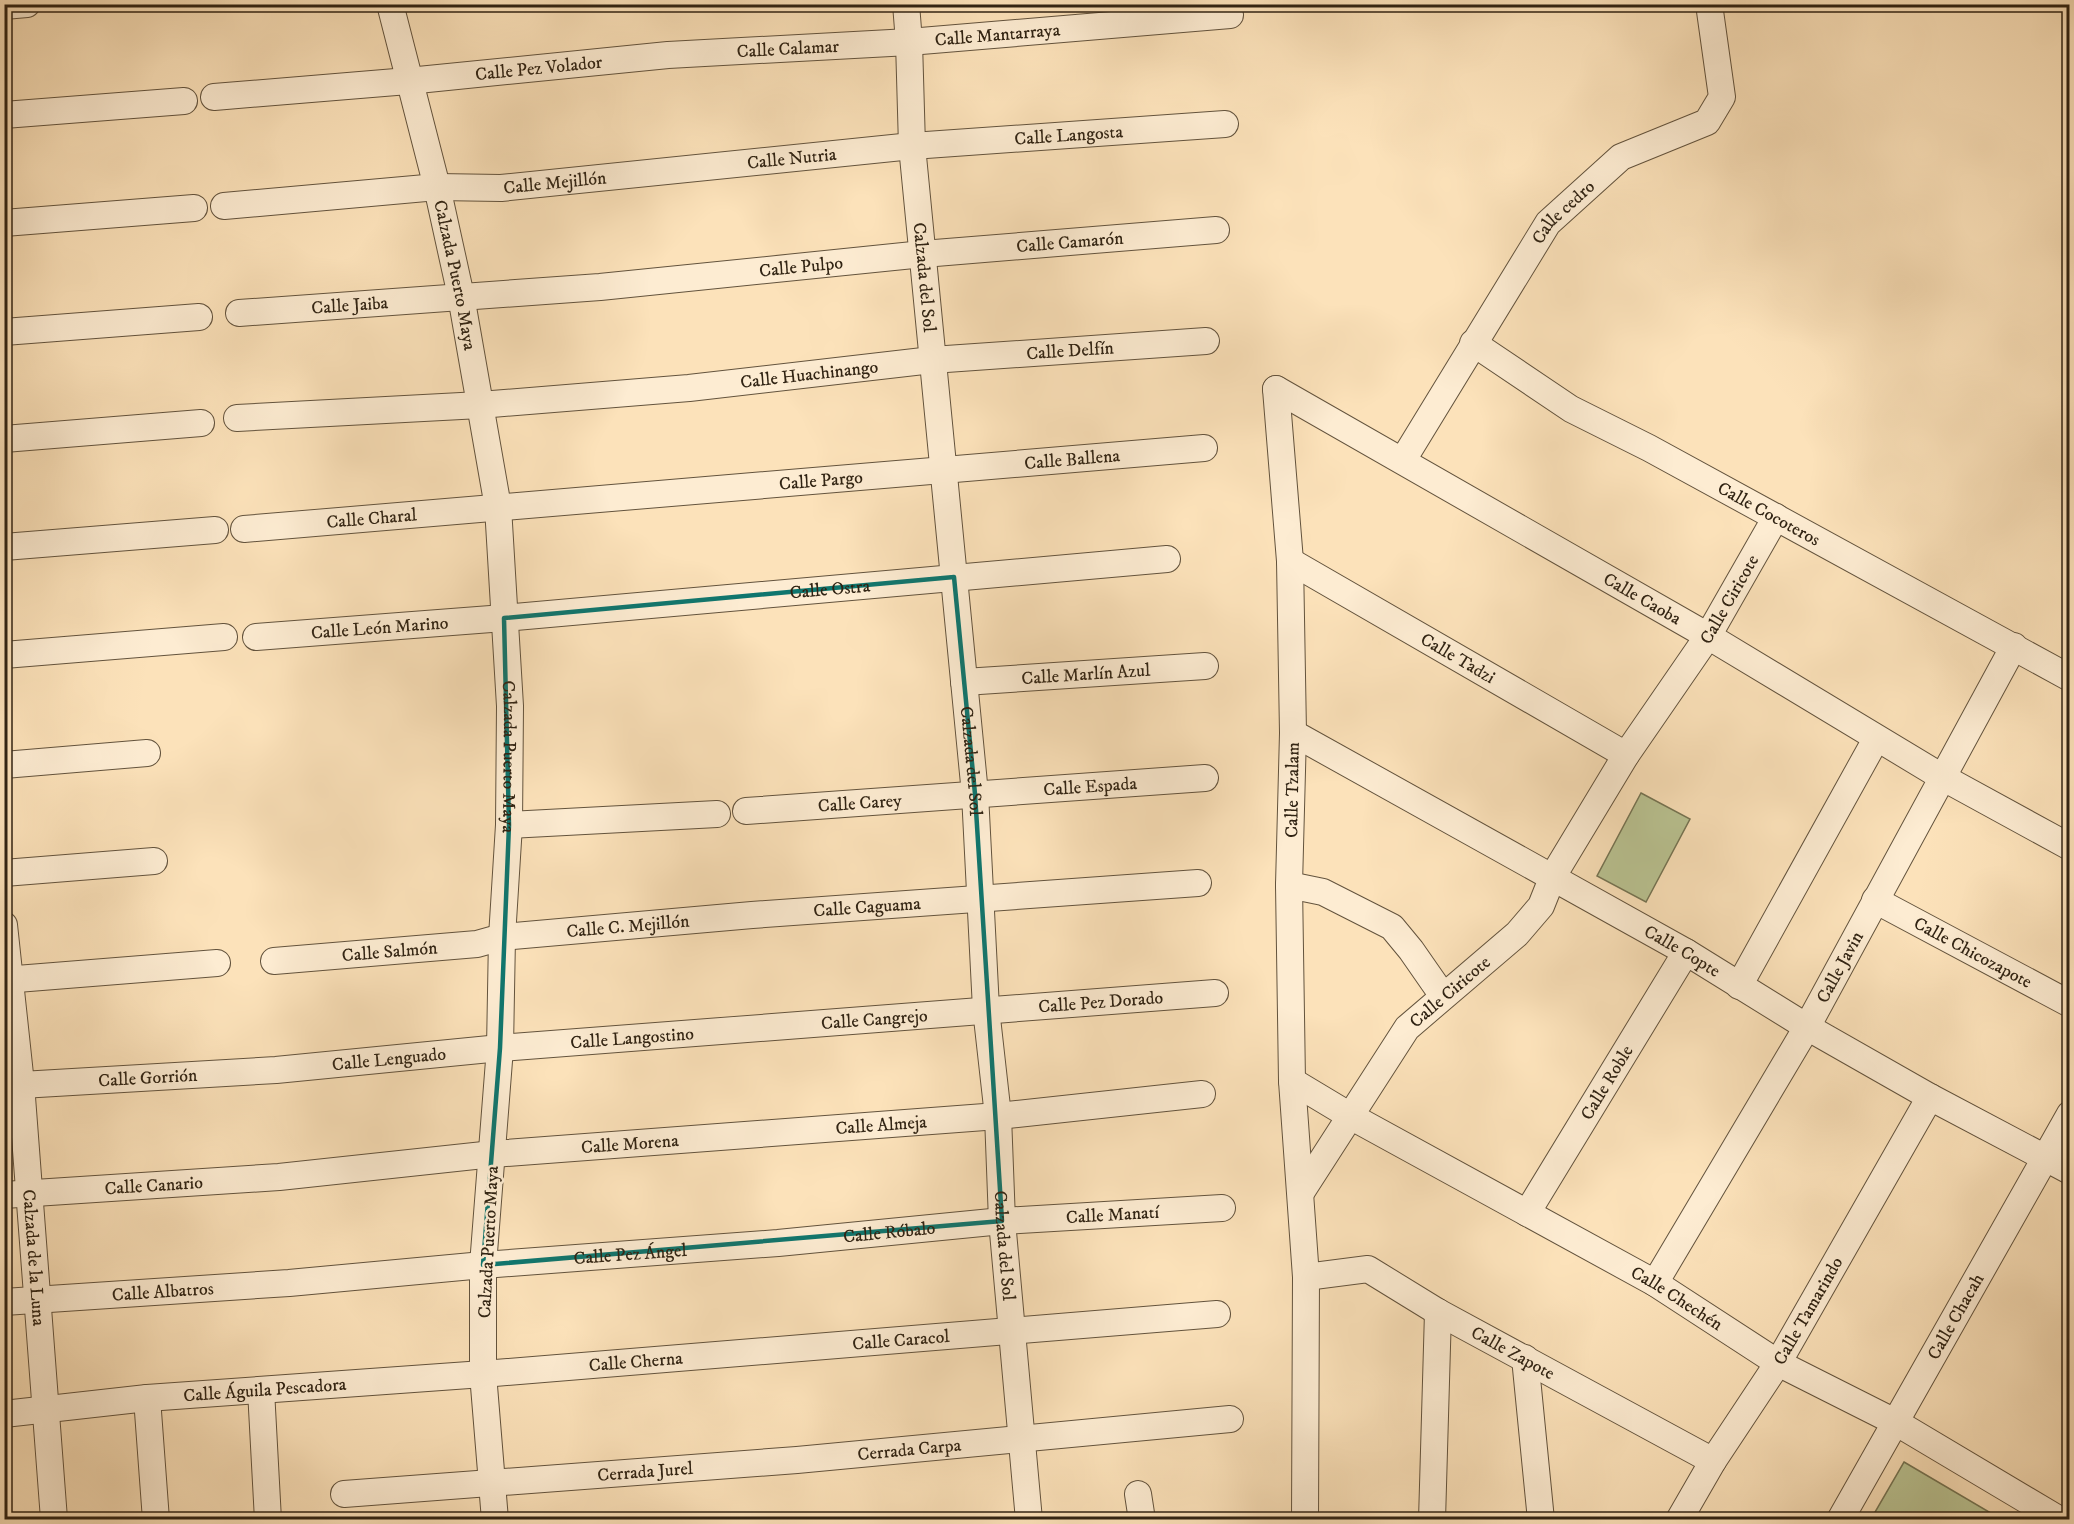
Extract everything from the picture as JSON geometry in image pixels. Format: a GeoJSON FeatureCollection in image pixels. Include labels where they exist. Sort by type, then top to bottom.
{"type":"FeatureCollection","features":[{"type":"Feature","properties":{"kind":"street"},"geometry":{"type":"LineString","coordinates":[[4,6],[27,4]]}},
{"type":"Feature","properties":{"kind":"street","name":"Calzada Puerto Maya"},"geometry":{"type":"LineString","coordinates":[[390,4],[437,187],[461,296],[498,507],[510,706],[509,825],[502,937],[500,1048],[483,1265],[483,1374],[495,1520]]}},
{"type":"Feature","properties":{"kind":"street","name":"Calzada del Sol"},"geometry":{"type":"LineString","coordinates":[[906,4],[912,146],[975,794],[986,1009],[998,1116],[1002,1221],[1029,1520]]}},
{"type":"Feature","properties":{"kind":"street","name":"Calle cedro"},"geometry":{"type":"LineString","coordinates":[[1403,460],[1548,223],[1622,157],[1707,122],[1722,97],[1709,4]]}},
{"type":"Feature","properties":{"kind":"street","name":"Calle Mantarraya"},"geometry":{"type":"LineString","coordinates":[[909,42],[1230,15]]}},
{"type":"Feature","properties":{"kind":"street","name":"Calle Calamar"},"geometry":{"type":"LineString","coordinates":[[668,55],[909,42]]}},
{"type":"Feature","properties":{"kind":"street","name":"Calle Pez Volador"},"geometry":{"type":"LineString","coordinates":[[214,97],[408,81],[668,55]]}},
{"type":"Feature","properties":{"kind":"street"},"geometry":{"type":"LineString","coordinates":[[4,116],[184,101]]}},
{"type":"Feature","properties":{"kind":"street","name":"Calle Langosta"},"geometry":{"type":"LineString","coordinates":[[912,146],[1225,124]]}},
{"type":"Feature","properties":{"kind":"street","name":"Calle Nutria"},"geometry":{"type":"LineString","coordinates":[[672,170],[912,146]]}},
{"type":"Feature","properties":{"kind":"street","name":"Calle Mejillón"},"geometry":{"type":"LineString","coordinates":[[224,206],[437,187],[501,188],[672,170]]}},
{"type":"Feature","properties":{"kind":"street"},"geometry":{"type":"LineString","coordinates":[[4,223],[194,208]]}},
{"type":"Feature","properties":{"kind":"street","name":"Calle Camarón"},"geometry":{"type":"LineString","coordinates":[[923,254],[1216,230]]}},
{"type":"Feature","properties":{"kind":"street","name":"Calle Pulpo"},"geometry":{"type":"LineString","coordinates":[[461,296],[680,279],[923,254]]}},
{"type":"Feature","properties":{"kind":"street","name":"Calle Jaiba"},"geometry":{"type":"LineString","coordinates":[[239,313],[461,296]]}},
{"type":"Feature","properties":{"kind":"street"},"geometry":{"type":"LineString","coordinates":[[4,332],[199,317]]}},
{"type":"Feature","properties":{"kind":"street","name":"Calle Delfín"},"geometry":{"type":"LineString","coordinates":[[932,360],[1206,341]]}},
{"type":"Feature","properties":{"kind":"street","name":"Calle Cocoteros"},"geometry":{"type":"LineString","coordinates":[[1473,343],[1570,409],[1649,448],[2070,678]]}},
{"type":"Feature","properties":{"kind":"street","name":"Calle Huachinango"},"geometry":{"type":"LineString","coordinates":[[237,418],[480,405],[689,388],[932,360]]}},
{"type":"Feature","properties":{"kind":"street","name":"Calle Caoba"},"geometry":{"type":"LineString","coordinates":[[1276,389],[1708,636],[1876,739],[2070,847]]}},
{"type":"Feature","properties":{"kind":"street","name":"Calle Tzalam"},"geometry":{"type":"LineString","coordinates":[[1276,389],[1290,561],[1293,733],[1289,885],[1292,1081],[1302,1191]]}},
{"type":"Feature","properties":{"kind":"street"},"geometry":{"type":"LineString","coordinates":[[4,439],[201,423]]}},
{"type":"Feature","properties":{"kind":"street","name":"Calle Ballena"},"geometry":{"type":"LineString","coordinates":[[942,472],[1204,448]]}},
{"type":"Feature","properties":{"kind":"street","name":"Calle Pargo"},"geometry":{"type":"LineString","coordinates":[[498,507],[942,472]]}},
{"type":"Feature","properties":{"kind":"street","name":"Calle Charal"},"geometry":{"type":"LineString","coordinates":[[244,529],[498,507]]}},
{"type":"Feature","properties":{"kind":"street","name":"Calle Ciricote"},"geometry":{"type":"LineString","coordinates":[[1302,1191],[1352,1117],[1407,1028],[1517,934],[1540,906],[1553,876],[1626,755],[1708,636],[1776,517]]}},
{"type":"Feature","properties":{"kind":"street"},"geometry":{"type":"LineString","coordinates":[[4,547],[215,530]]}},
{"type":"Feature","properties":{"kind":"street","name":"Calle Ostra"},"geometry":{"type":"LineString","coordinates":[[504,618],[1167,559]]}},
{"type":"Feature","properties":{"kind":"street","name":"Calle Tadzi"},"geometry":{"type":"LineString","coordinates":[[1290,561],[1626,755]]}},
{"type":"Feature","properties":{"kind":"street","name":"Calle León Marino"},"geometry":{"type":"LineString","coordinates":[[256,638],[504,618]]}},
{"type":"Feature","properties":{"kind":"street"},"geometry":{"type":"LineString","coordinates":[[4,655],[224,637]]}},
{"type":"Feature","properties":{"kind":"street","name":"Calle Javin"},"geometry":{"type":"LineString","coordinates":[[1654,1282],[1807,1028],[2014,646]]}},
{"type":"Feature","properties":{"kind":"street","name":"Calle Marlín Azul"},"geometry":{"type":"LineString","coordinates":[[964,682],[1205,666]]}},
{"type":"Feature","properties":{"kind":"street","name":"Calle Copte"},"geometry":{"type":"LineString","coordinates":[[1293,733],[1686,952],[1807,1028],[2070,1172]]}},
{"type":"Feature","properties":{"kind":"street"},"geometry":{"type":"LineString","coordinates":[[1739,986],[1876,739]]}},
{"type":"Feature","properties":{"kind":"street"},"geometry":{"type":"LineString","coordinates":[[4,765],[147,753]]}},
{"type":"Feature","properties":{"kind":"street","name":"Calle Espada"},"geometry":{"type":"LineString","coordinates":[[975,794],[1205,778]]}},
{"type":"Feature","properties":{"kind":"street","name":"Calle Carey"},"geometry":{"type":"LineString","coordinates":[[746,811],[975,794]]}},
{"type":"Feature","properties":{"kind":"street"},"geometry":{"type":"LineString","coordinates":[[509,825],[717,814]]}},
{"type":"Feature","properties":{"kind":"street"},"geometry":{"type":"LineString","coordinates":[[4,873],[154,861]]}},
{"type":"Feature","properties":{"kind":"street","name":"Calle Caguama"},"geometry":{"type":"LineString","coordinates":[[752,915],[1198,883]]}},
{"type":"Feature","properties":{"kind":"street"},"geometry":{"type":"LineString","coordinates":[[1289,885],[1323,892],[1392,927],[1443,996]]}},
{"type":"Feature","properties":{"kind":"street","name":"Calle Chicozapote"},"geometry":{"type":"LineString","coordinates":[[1875,900],[2070,1004]]}},
{"type":"Feature","properties":{"kind":"street","name":"Calle C. Mejillón"},"geometry":{"type":"LineString","coordinates":[[502,937],[752,915]]}},
{"type":"Feature","properties":{"kind":"street","name":"Calzada de la Luna"},"geometry":{"type":"LineString","coordinates":[[4,925],[17,1194],[35,1299],[54,1519]]}},
{"type":"Feature","properties":{"kind":"street","name":"Calle Salmón"},"geometry":{"type":"LineString","coordinates":[[274,961],[477,944],[502,937]]}},
{"type":"Feature","properties":{"kind":"street","name":"Calle Roble"},"geometry":{"type":"LineString","coordinates":[[1527,1213],[1686,952]]}},
{"type":"Feature","properties":{"kind":"street"},"geometry":{"type":"LineString","coordinates":[[8,980],[217,963]]}},
{"type":"Feature","properties":{"kind":"street","name":"Calle Pez Dorado"},"geometry":{"type":"LineString","coordinates":[[986,1009],[1215,993]]}},
{"type":"Feature","properties":{"kind":"street","name":"Calle Cangrejo"},"geometry":{"type":"LineString","coordinates":[[763,1027],[986,1009]]}},
{"type":"Feature","properties":{"kind":"street","name":"Calle Langostino"},"geometry":{"type":"LineString","coordinates":[[500,1048],[763,1027]]}},
{"type":"Feature","properties":{"kind":"street","name":"Calle Lenguado"},"geometry":{"type":"LineString","coordinates":[[276,1070],[500,1048]]}},
{"type":"Feature","properties":{"kind":"street","name":"Calle Gorrión"},"geometry":{"type":"LineString","coordinates":[[13,1085],[276,1070]]}},
{"type":"Feature","properties":{"kind":"street","name":"Calle Chechén"},"geometry":{"type":"LineString","coordinates":[[1292,1081],[1352,1117],[1654,1282],[1778,1363],[1897,1423],[2060,1520]]}},
{"type":"Feature","properties":{"kind":"street","name":"Calle Almeja"},"geometry":{"type":"LineString","coordinates":[[766,1134],[998,1116],[1202,1094]]}},
{"type":"Feature","properties":{"kind":"street","name":"Calle Tamarindo"},"geometry":{"type":"LineString","coordinates":[[1679,1520],[1713,1461],[1778,1363],[1930,1097]]}},
{"type":"Feature","properties":{"kind":"street","name":"Calle Chacah"},"geometry":{"type":"LineString","coordinates":[[1840,1520],[2070,1114]]}},
{"type":"Feature","properties":{"kind":"street","name":"Calle Morena"},"geometry":{"type":"LineString","coordinates":[[279,1176],[493,1154],[766,1134]]}},
{"type":"Feature","properties":{"kind":"street","name":"Calle Canario"},"geometry":{"type":"LineString","coordinates":[[17,1194],[279,1176]]}},
{"type":"Feature","properties":{"kind":"street"},"geometry":{"type":"LineString","coordinates":[[1302,1191],[1306,1277],[1305,1520]]}},
{"type":"Feature","properties":{"kind":"street","name":"Calle Manatí"},"geometry":{"type":"LineString","coordinates":[[1002,1221],[1222,1208]]}},
{"type":"Feature","properties":{"kind":"street","name":"Calle Róbalo"},"geometry":{"type":"LineString","coordinates":[[777,1243],[1002,1221]]}},
{"type":"Feature","properties":{"kind":"street","name":"Calle Pez Ángel"},"geometry":{"type":"LineString","coordinates":[[290,1283],[483,1265],[777,1243]]}},
{"type":"Feature","properties":{"kind":"street","name":"Calle Zapote"},"geometry":{"type":"LineString","coordinates":[[1306,1277],[1368,1269],[1438,1312],[1713,1461]]}},
{"type":"Feature","properties":{"kind":"street","name":"Calle Albatros"},"geometry":{"type":"LineString","coordinates":[[4,1302],[290,1283]]}},
{"type":"Feature","properties":{"kind":"street"},"geometry":{"type":"LineString","coordinates":[[1432,1520],[1438,1312]]}},
{"type":"Feature","properties":{"kind":"street","name":"Calle Caracol"},"geometry":{"type":"LineString","coordinates":[[789,1349],[1217,1314]]}},
{"type":"Feature","properties":{"kind":"street","name":"Calle Cherna"},"geometry":{"type":"LineString","coordinates":[[483,1374],[789,1349]]}},
{"type":"Feature","properties":{"kind":"street"},"geometry":{"type":"LineString","coordinates":[[1525,1358],[1540,1520]]}},
{"type":"Feature","properties":{"kind":"street","name":"Calle Águila Pescadora"},"geometry":{"type":"LineString","coordinates":[[4,1414],[147,1398],[483,1374]]}},
{"type":"Feature","properties":{"kind":"street"},"geometry":{"type":"LineString","coordinates":[[261,1390],[268,1520]]}},
{"type":"Feature","properties":{"kind":"street"},"geometry":{"type":"LineString","coordinates":[[147,1398],[156,1520]]}},
{"type":"Feature","properties":{"kind":"street","name":"Cerrada Carpa"},"geometry":{"type":"LineString","coordinates":[[797,1460],[1020,1437],[1230,1419]]}},
{"type":"Feature","properties":{"kind":"street","name":"Cerrada Jurel"},"geometry":{"type":"LineString","coordinates":[[344,1494],[797,1460]]}},
{"type":"Feature","properties":{"kind":"street"},"geometry":{"type":"LineString","coordinates":[[1138,1494],[1142,1520]]}},
{"type":"Feature","properties":{"kind":"highlighted area"},"geometry":{"type":"Polygon","coordinates":[[[954,577],[975,794],[1002,1221],[483,1265],[500,1048],[509,825],[504,618],[954,577]]]}},
{"type":"Feature","properties":{"kind":"green space"},"geometry":{"type":"Polygon","coordinates":[[[1641,793],[1690,819],[1646,902],[1597,876],[1641,793]]]}},
{"type":"Feature","properties":{"kind":"green space"},"geometry":{"type":"Polygon","coordinates":[[[1904,1462],[2001,1519],[1871,1519],[1904,1462]]]}}]}
